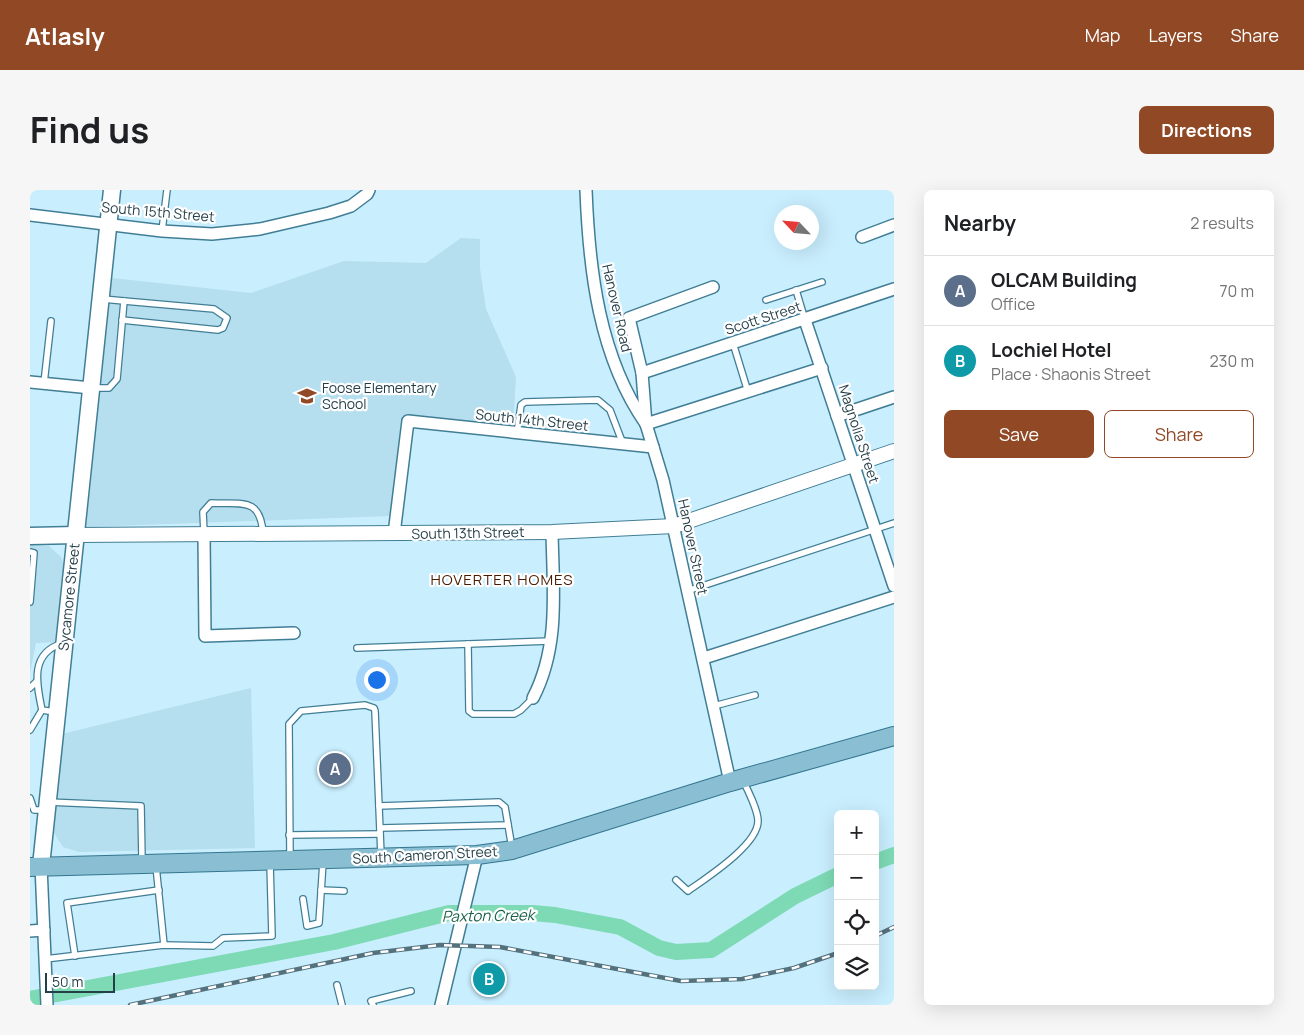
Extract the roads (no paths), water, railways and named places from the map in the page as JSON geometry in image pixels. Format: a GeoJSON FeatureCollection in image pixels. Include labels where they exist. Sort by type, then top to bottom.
{"type":"FeatureCollection","features":[{"type":"Feature","properties":{"kind":"main road","name":"Sycamore Street"},"geometry":{"type":"LineString","coordinates":[[36,866],[50,711],[65,642],[112,190]]}},
{"type":"Feature","properties":{"kind":"main road","name":"South 13th Street"},"geometry":{"type":"LineString","coordinates":[[30,536],[76,535]]}},
{"type":"Feature","properties":{"kind":"main road","name":"South Cameron Street"},"geometry":{"type":"LineString","coordinates":[[36,866],[477,855],[512,850],[736,781],[894,736]]}},
{"type":"Feature","properties":{"kind":"street","name":"Hanover Road"},"geometry":{"type":"LineString","coordinates":[[586,190],[588,242],[600,311],[622,384],[630,401],[646,424]]}},
{"type":"Feature","properties":{"kind":"street","name":"South 15th Street"},"geometry":{"type":"LineString","coordinates":[[30,215],[109,223],[162,231],[212,234],[260,229],[329,213],[351,206],[368,192]]}},
{"type":"Feature","properties":{"kind":"street"},"geometry":{"type":"LineString","coordinates":[[862,237],[894,226]]}},
{"type":"Feature","properties":{"kind":"street","name":"Hanover Street"},"geometry":{"type":"LineString","coordinates":[[713,287],[629,318],[642,373],[646,424],[674,526],[687,592],[714,706],[736,781]]}},
{"type":"Feature","properties":{"kind":"street","name":"Scott Street"},"geometry":{"type":"LineString","coordinates":[[642,373],[894,290]]}},
{"type":"Feature","properties":{"kind":"street","name":"Magnolia Street"},"geometry":{"type":"LineString","coordinates":[[806,320],[894,586]]}},
{"type":"Feature","properties":{"kind":"street"},"geometry":{"type":"LineString","coordinates":[[646,424],[822,368]]}},
{"type":"Feature","properties":{"kind":"street"},"geometry":{"type":"LineString","coordinates":[[30,382],[91,388]]}},
{"type":"Feature","properties":{"kind":"street"},"geometry":{"type":"LineString","coordinates":[[838,416],[894,397]]}},
{"type":"Feature","properties":{"kind":"street","name":"South 14th Street"},"geometry":{"type":"LineString","coordinates":[[394,534],[408,422],[653,447]]}},
{"type":"Feature","properties":{"kind":"street","name":"South 13th Street"},"geometry":{"type":"LineString","coordinates":[[76,535],[552,532],[674,526],[894,451]]}},
{"type":"Feature","properties":{"kind":"street"},"geometry":{"type":"LineString","coordinates":[[533,698],[542,681],[552,641],[552,532]]}},
{"type":"Feature","properties":{"kind":"street"},"geometry":{"type":"LineString","coordinates":[[204,535],[205,636],[294,632]]}},
{"type":"Feature","properties":{"kind":"street"},"geometry":{"type":"LineString","coordinates":[[704,658],[894,597]]}},
{"type":"Feature","properties":{"kind":"street"},"geometry":{"type":"LineString","coordinates":[[441,1005],[477,855]]}},
{"type":"Feature","properties":{"kind":"street","name":"Sycamore Street"},"geometry":{"type":"LineString","coordinates":[[36,866],[44,930],[48,1005]]}},
{"type":"Feature","properties":{"kind":"street"},"geometry":{"type":"LineString","coordinates":[[30,931],[44,930]]}},
{"type":"Feature","properties":{"kind":"lane"},"geometry":{"type":"LineString","coordinates":[[162,231],[167,190]]}},
{"type":"Feature","properties":{"kind":"lane"},"geometry":{"type":"LineString","coordinates":[[766,300],[822,282]]}},
{"type":"Feature","properties":{"kind":"lane"},"geometry":{"type":"LineString","coordinates":[[796,290],[806,320]]}},
{"type":"Feature","properties":{"kind":"lane"},"geometry":{"type":"LineString","coordinates":[[101,298],[214,309],[224,315],[226,324],[223,328],[212,330],[122,320]]}},
{"type":"Feature","properties":{"kind":"lane"},"geometry":{"type":"LineString","coordinates":[[91,388],[109,388],[117,379],[124,301]]}},
{"type":"Feature","properties":{"kind":"lane"},"geometry":{"type":"LineString","coordinates":[[44,383],[50,321]]}},
{"type":"Feature","properties":{"kind":"lane"},"geometry":{"type":"LineString","coordinates":[[733,344],[748,392]]}},
{"type":"Feature","properties":{"kind":"lane"},"geometry":{"type":"LineString","coordinates":[[517,434],[521,405],[525,402],[598,400],[610,410],[623,444]]}},
{"type":"Feature","properties":{"kind":"lane"},"geometry":{"type":"LineString","coordinates":[[204,535],[203,512],[211,503],[254,507],[260,512],[263,535]]}},
{"type":"Feature","properties":{"kind":"lane"},"geometry":{"type":"LineString","coordinates":[[687,592],[894,523]]}},
{"type":"Feature","properties":{"kind":"lane"},"geometry":{"type":"LineString","coordinates":[[30,552],[34,553],[30,602]]}},
{"type":"Feature","properties":{"kind":"lane"},"geometry":{"type":"LineString","coordinates":[[357,648],[552,641]]}},
{"type":"Feature","properties":{"kind":"lane"},"geometry":{"type":"LineString","coordinates":[[30,730],[50,711],[36,682],[38,666],[50,647],[65,642]]}},
{"type":"Feature","properties":{"kind":"lane"},"geometry":{"type":"LineString","coordinates":[[468,644],[469,711],[473,714],[514,714],[533,698]]}},
{"type":"Feature","properties":{"kind":"lane"},"geometry":{"type":"LineString","coordinates":[[30,688],[36,682]]}},
{"type":"Feature","properties":{"kind":"lane"},"geometry":{"type":"LineString","coordinates":[[714,706],[755,694]]}},
{"type":"Feature","properties":{"kind":"lane"},"geometry":{"type":"LineString","coordinates":[[290,860],[289,724],[301,711],[365,705],[374,708],[381,858]]}},
{"type":"Feature","properties":{"kind":"lane"},"geometry":{"type":"LineString","coordinates":[[676,880],[688,891],[718,869],[752,839],[758,821],[736,781]]}},
{"type":"Feature","properties":{"kind":"lane"},"geometry":{"type":"LineString","coordinates":[[30,798],[40,808],[141,806],[149,863],[159,890],[164,946]]}},
{"type":"Feature","properties":{"kind":"lane"},"geometry":{"type":"LineString","coordinates":[[379,806],[499,802],[505,807],[512,850]]}},
{"type":"Feature","properties":{"kind":"lane"},"geometry":{"type":"LineString","coordinates":[[289,835],[508,825]]}},
{"type":"Feature","properties":{"kind":"lane"},"geometry":{"type":"LineString","coordinates":[[303,899],[307,926],[320,923],[323,859]]}},
{"type":"Feature","properties":{"kind":"lane"},"geometry":{"type":"LineString","coordinates":[[45,959],[164,946],[213,946],[223,938],[272,936],[270,860]]}},
{"type":"Feature","properties":{"kind":"lane"},"geometry":{"type":"LineString","coordinates":[[75,956],[68,903],[159,890]]}},
{"type":"Feature","properties":{"kind":"lane"},"geometry":{"type":"LineString","coordinates":[[321,890],[344,891]]}},
{"type":"Feature","properties":{"kind":"lane"},"geometry":{"type":"LineString","coordinates":[[337,985],[342,1005]]}},
{"type":"Feature","properties":{"kind":"lane"},"geometry":{"type":"LineString","coordinates":[[373,1005],[371,1001],[411,991]]}},
{"type":"Feature","properties":{"kind":"waterway","name":"Paxton Creek"},"geometry":{"type":"LineString","coordinates":[[879,861],[894,855]]}},
{"type":"Feature","properties":{"kind":"waterway","name":"Paxton Creek"},"geometry":{"type":"LineString","coordinates":[[30,999],[334,942],[449,913],[533,913],[555,915],[620,927],[659,948],[676,952],[711,950],[795,896],[834,877]]}},
{"type":"Feature","properties":{"kind":"railway"},"geometry":{"type":"LineString","coordinates":[[879,934],[894,927]]}},
{"type":"Feature","properties":{"kind":"railway"},"geometry":{"type":"LineString","coordinates":[[130,1005],[373,953],[440,945],[500,947],[681,981],[742,979],[794,968],[834,954]]}},
{"type":"Feature","properties":{"kind":"place","name":"Foose Elementary School"},"geometry":{"type":"Point","coordinates":[307,396]}},
{"type":"Feature","properties":{"kind":"place","name":"OLCAM Building"},"geometry":{"type":"Point","coordinates":[335,769]}},
{"type":"Feature","properties":{"kind":"place","name":"Lochiel Hotel"},"geometry":{"type":"Point","coordinates":[489,979]}},
{"type":"Feature","properties":{"kind":"district","name":"HOVERTER HOMES"},"geometry":{"type":"Point","coordinates":[502,580]}}]}
